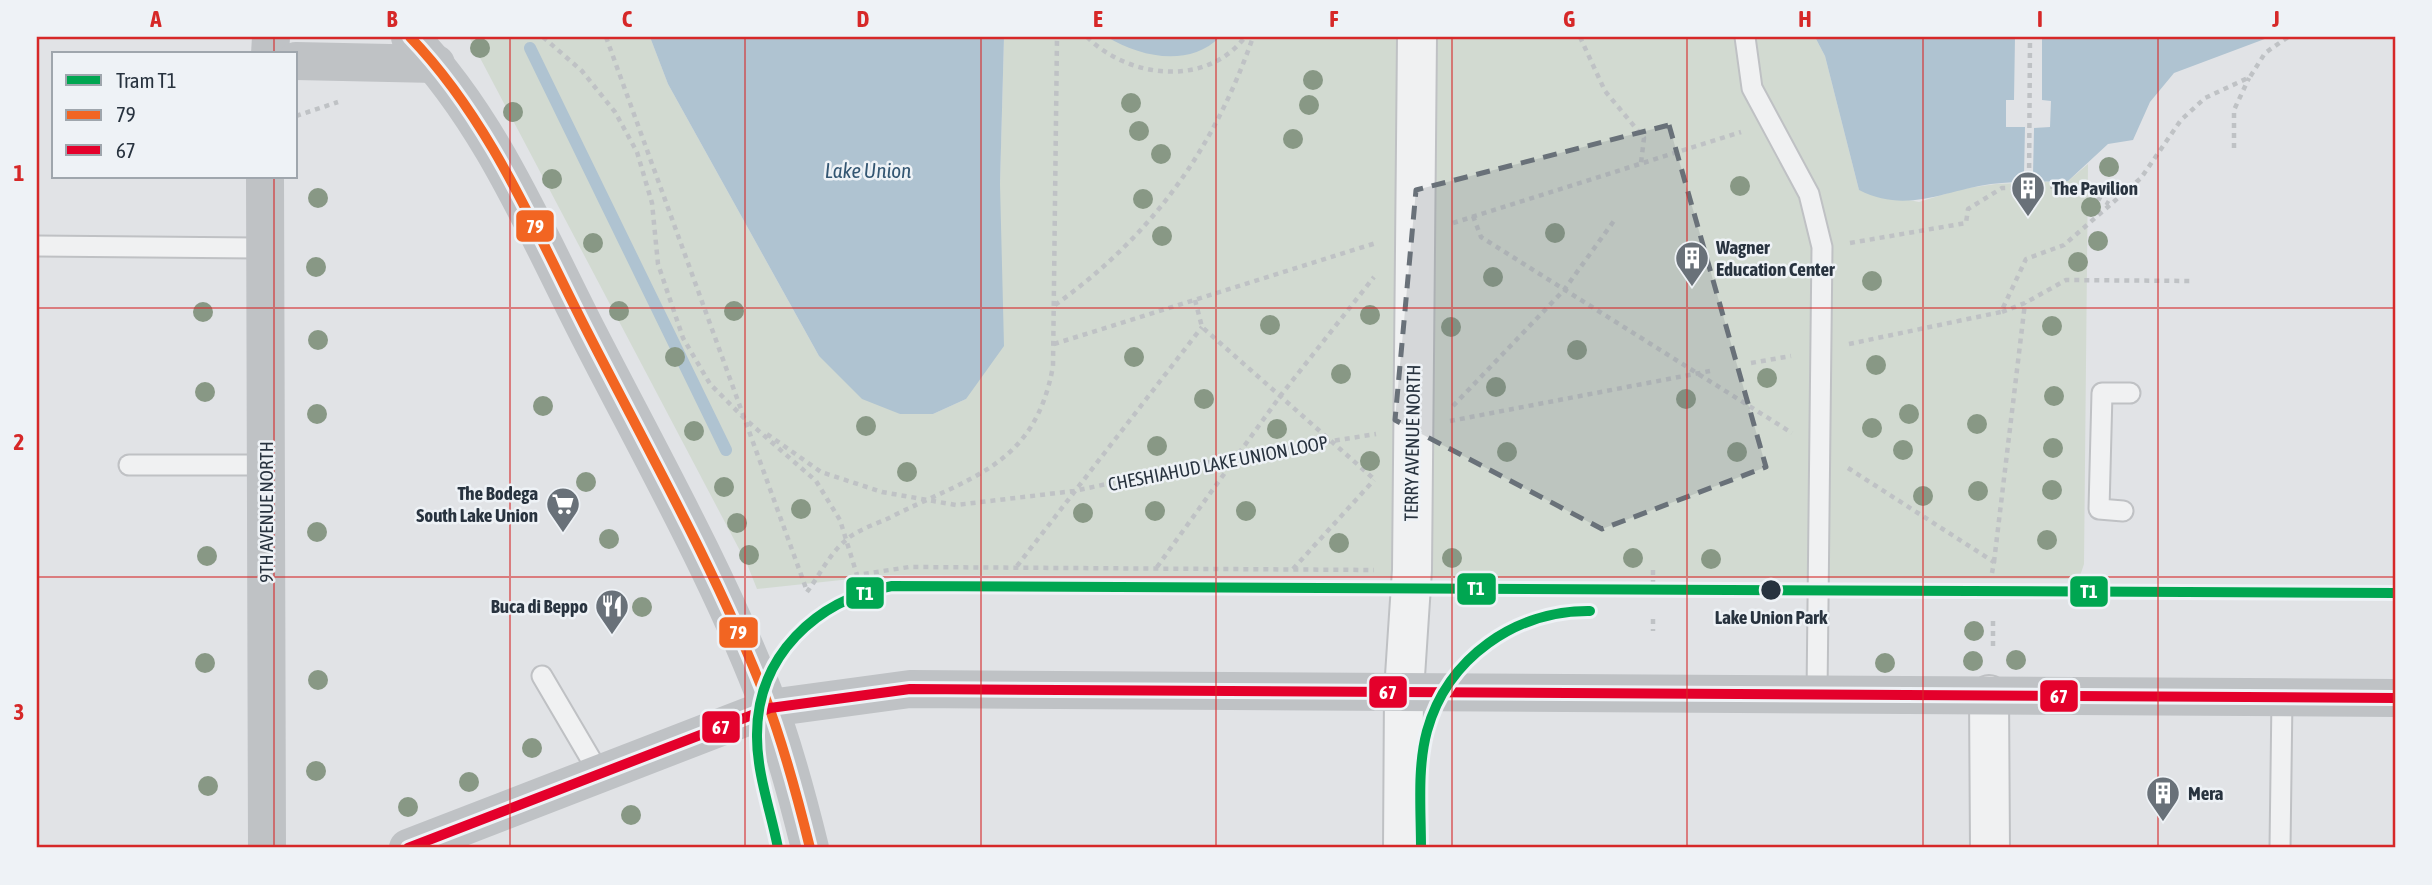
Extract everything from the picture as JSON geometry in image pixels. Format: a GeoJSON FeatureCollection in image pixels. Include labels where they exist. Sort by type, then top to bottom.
{"type":"FeatureCollection","features":[{"type":"Feature","properties":{"kind":"main road"},"geometry":{"type":"LineString","coordinates":[[410,37],[436,64],[495,150],[692,537],[770,708],[810,848]]}},
{"type":"Feature","properties":{"kind":"main road"},"geometry":{"type":"LineString","coordinates":[[298,61],[436,64]]}},
{"type":"Feature","properties":{"kind":"main road","name":"9TH AVENUE NORTH"},"geometry":{"type":"LineString","coordinates":[[265,178],[267,848]]}},
{"type":"Feature","properties":{"kind":"main road"},"geometry":{"type":"LineString","coordinates":[[408,848],[770,708],[911,689],[2395,698]]}},
{"type":"Feature","properties":{"kind":"street","name":"TERRY AVENUE NORTH"},"geometry":{"type":"LineString","coordinates":[[1403,848],[1404,691],[1411,613],[1412,516],[1418,439],[1417,37]]}},
{"type":"Feature","properties":{"kind":"street"},"geometry":{"type":"LineString","coordinates":[[1989,695],[1990,848]]}},
{"type":"Feature","properties":{"kind":"lane"},"geometry":{"type":"LineString","coordinates":[[1745,37],[1752,88],[1809,194],[1818,220],[1822,247],[1817,694]]}},
{"type":"Feature","properties":{"kind":"lane"},"geometry":{"type":"LineString","coordinates":[[37,246],[265,248]]}},
{"type":"Feature","properties":{"kind":"lane"},"geometry":{"type":"LineString","coordinates":[[2123,511],[2099,509],[2102,393],[2130,393]]}},
{"type":"Feature","properties":{"kind":"lane"},"geometry":{"type":"LineString","coordinates":[[129,466],[266,465]]}},
{"type":"Feature","properties":{"kind":"lane"},"geometry":{"type":"LineString","coordinates":[[542,676],[599,773]]}},
{"type":"Feature","properties":{"kind":"lane"},"geometry":{"type":"LineString","coordinates":[[2280,848],[2282,697]]}},
{"type":"Feature","properties":{"kind":"path","name":"CHESHIAHUD LAKE UNION LOOP"},"geometry":{"type":"LineString","coordinates":[[543,37],[582,71],[615,112],[637,152],[652,203],[658,264],[683,338],[710,384],[744,418],[816,481],[841,520],[857,575],[909,567],[1017,567]]}},
{"type":"Feature","properties":{"kind":"path"},"geometry":{"type":"LineString","coordinates":[[606,37],[807,592],[846,539],[986,471],[1007,456],[1026,437],[1039,416],[1049,391],[1054,344],[1057,37]]}},
{"type":"Feature","properties":{"kind":"path"},"geometry":{"type":"LineString","coordinates":[[1087,37],[1110,56],[1136,68],[1164,72],[1192,69],[1219,59],[1245,37]]}},
{"type":"Feature","properties":{"kind":"path"},"geometry":{"type":"LineString","coordinates":[[1055,306],[1121,252],[1162,209],[1219,119],[1238,80],[1252,37]]}},
{"type":"Feature","properties":{"kind":"path"},"geometry":{"type":"LineString","coordinates":[[1580,37],[1605,91],[1644,138],[1642,163]]}},
{"type":"Feature","properties":{"kind":"path"},"geometry":{"type":"LineString","coordinates":[[2029,188],[2030,37]]}},
{"type":"Feature","properties":{"kind":"path"},"geometry":{"type":"LineString","coordinates":[[2234,148],[2234,110],[2250,77],[2265,54],[2288,37]]}},
{"type":"Feature","properties":{"kind":"path"},"geometry":{"type":"LineString","coordinates":[[2001,312],[2026,259],[2064,245],[2141,178],[2181,120],[2195,107],[2205,98],[2250,77]]}},
{"type":"Feature","properties":{"kind":"path"},"geometry":{"type":"LineString","coordinates":[[1447,225],[1750,130]]}},
{"type":"Feature","properties":{"kind":"path"},"geometry":{"type":"LineString","coordinates":[[637,152],[646,148]]}},
{"type":"Feature","properties":{"kind":"path"},"geometry":{"type":"LineString","coordinates":[[1822,247],[1966,223],[1968,209],[2002,188],[2079,186],[2109,204]]}},
{"type":"Feature","properties":{"kind":"path"},"geometry":{"type":"LineString","coordinates":[[1473,216],[1481,237],[1796,436]]}},
{"type":"Feature","properties":{"kind":"path"},"geometry":{"type":"LineString","coordinates":[[1293,569],[1374,479],[1418,439],[1564,290],[1616,218]]}},
{"type":"Feature","properties":{"kind":"path"},"geometry":{"type":"LineString","coordinates":[[1054,344],[1382,241]]}},
{"type":"Feature","properties":{"kind":"path"},"geometry":{"type":"LineString","coordinates":[[1156,568],[1282,395],[1376,274]]}},
{"type":"Feature","properties":{"kind":"path"},"geometry":{"type":"LineString","coordinates":[[1849,344],[2001,312],[2025,303],[2066,280],[2193,281]]}},
{"type":"Feature","properties":{"kind":"path"},"geometry":{"type":"LineString","coordinates":[[1195,300],[1202,327],[1282,395],[1412,516]]}},
{"type":"Feature","properties":{"kind":"path"},"geometry":{"type":"LineString","coordinates":[[1992,573],[2025,303]]}},
{"type":"Feature","properties":{"kind":"path"},"geometry":{"type":"LineString","coordinates":[[1017,567],[1202,327]]}},
{"type":"Feature","properties":{"kind":"path"},"geometry":{"type":"LineString","coordinates":[[1751,363],[1792,355]]}},
{"type":"Feature","properties":{"kind":"path","name":"CHESHIAHUD LAKE UNION LOOP"},"geometry":{"type":"LineString","coordinates":[[744,418],[821,472],[882,492],[956,505],[1074,491],[1238,456],[1333,442],[1418,439],[1710,371]]}},
{"type":"Feature","properties":{"kind":"path"},"geometry":{"type":"LineString","coordinates":[[1838,462],[1994,562]]}},
{"type":"Feature","properties":{"kind":"path"},"geometry":{"type":"LineString","coordinates":[[1017,567],[1382,570]]}},
{"type":"Feature","properties":{"kind":"path"},"geometry":{"type":"LineString","coordinates":[[1653,570],[1653,582]]}},
{"type":"Feature","properties":{"kind":"path"},"geometry":{"type":"LineString","coordinates":[[1653,619],[1653,631]]}},
{"type":"Feature","properties":{"kind":"path"},"geometry":{"type":"LineString","coordinates":[[1993,621],[1993,649]]}},
{"type":"Feature","properties":{"kind":"highlighted area"},"geometry":{"type":"Polygon","coordinates":[[[1669,125],[1766,467],[1602,529],[1395,420],[1416,190],[1669,125]]]}},
{"type":"Feature","properties":{"kind":"shaded area","name":"Lake Union Park"},"geometry":{"type":"Polygon","coordinates":[[[469,37],[650,37],[668,84],[819,356],[900,414],[933,414],[966,399],[1000,184],[1004,37],[1815,37],[1825,56],[1859,190],[1919,202],[1961,189],[1996,184],[2068,181],[2088,164],[2084,564],[2079,579],[888,575],[757,589],[747,564],[469,37]]]}},
{"type":"Feature","properties":{"kind":"water","name":"Lake Union"},"geometry":{"type":"Polygon","coordinates":[[[650,37],[1004,37],[1000,184],[1004,346],[966,399],[933,414],[900,414],[862,399],[819,356],[668,84],[650,37]]]}},
{"type":"Feature","properties":{"kind":"water"},"geometry":{"type":"Polygon","coordinates":[[[1107,37],[1220,37],[1194,53],[1164,56],[1134,50],[1107,37]]]}},
{"type":"Feature","properties":{"kind":"water"},"geometry":{"type":"Polygon","coordinates":[[[1815,37],[2270,37],[2174,73],[2150,102],[2133,140],[2108,144],[2068,181],[1991,184],[1925,199],[1893,200],[1859,190],[1825,56],[1815,37]]]}},
{"type":"Feature","properties":{"kind":"pier"},"geometry":{"type":"Polygon","coordinates":[[[2015,37],[2042,37],[2042,100],[2051,101],[2050,127],[2034,128],[2033,175],[2037,175],[2037,186],[2020,186],[2020,175],[2024,175],[2025,127],[2006,127],[2006,100],[2014,100],[2015,37]]]}},
{"type":"Feature","properties":{"kind":"waterway"},"geometry":{"type":"LineString","coordinates":[[530,48],[726,450]]}},
{"type":"Feature","properties":{"kind":"tram line","name":"T1"},"geometry":{"type":"LineString","coordinates":[[778,848],[762,779],[757,737],[759,708],[767,681],[779,657],[796,636],[816,619],[839,604],[864,593],[892,586],[2395,593]]}},
{"type":"Feature","properties":{"kind":"tram line","name":"T1"},"geometry":{"type":"LineString","coordinates":[[1421,848],[1420,789],[1424,745],[1437,705],[1450,681],[1488,643],[1511,629],[1536,619],[1590,611]]}},
{"type":"Feature","properties":{"kind":"transit line","name":"79"},"geometry":{"type":"LineString","coordinates":[[410,37],[465,105],[510,179],[703,556],[770,710],[810,848]]}},
{"type":"Feature","properties":{"kind":"transit line","name":"67"},"geometry":{"type":"LineString","coordinates":[[408,848],[770,708],[910,689],[2395,698]]}},
{"type":"Feature","properties":{"kind":"place","name":"The Pavilion"},"geometry":{"type":"Point","coordinates":[2028,218]}},
{"type":"Feature","properties":{"kind":"place","name":"Wagner Education Center"},"geometry":{"type":"Point","coordinates":[1692,288]}},
{"type":"Feature","properties":{"kind":"place","name":"The Bodega South Lake Union"},"geometry":{"type":"Point","coordinates":[563,534]}},
{"type":"Feature","properties":{"kind":"place","name":"Lake Union Park"},"geometry":{"type":"Point","coordinates":[1771,590]}},
{"type":"Feature","properties":{"kind":"place","name":"Buca di Beppo"},"geometry":{"type":"Point","coordinates":[612,636]}},
{"type":"Feature","properties":{"kind":"place","name":"Mera"},"geometry":{"type":"Point","coordinates":[2163,823]}}]}
